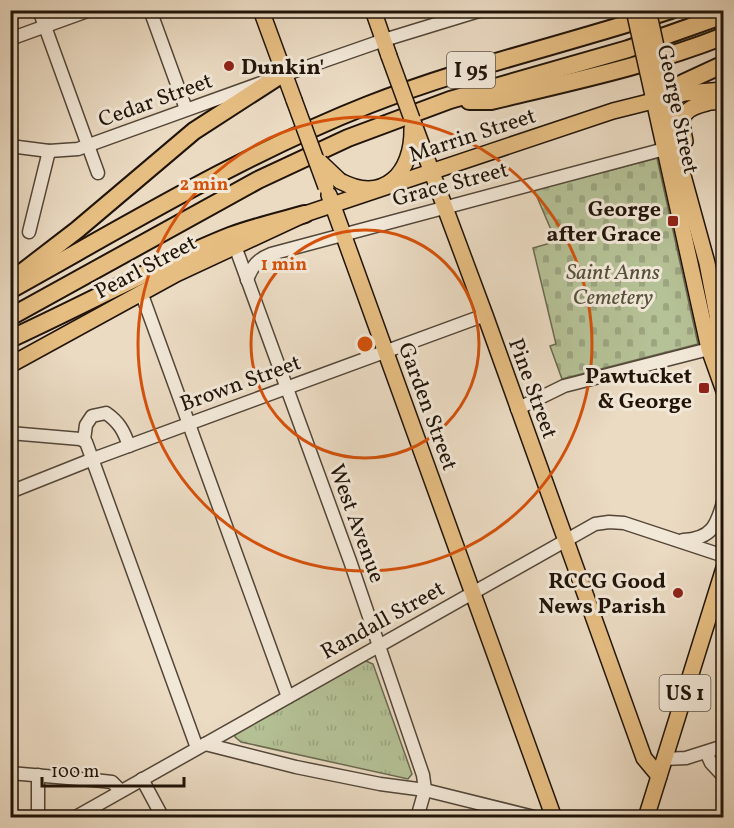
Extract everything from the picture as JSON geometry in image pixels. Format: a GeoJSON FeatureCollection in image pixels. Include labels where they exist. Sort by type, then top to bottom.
{"type":"FeatureCollection","features":[{"type":"Feature","properties":{"kind":"highway","name":"I 95"},"geometry":{"type":"LineString","coordinates":[[10,290],[242,163],[334,119],[446,77],[671,10]]}},
{"type":"Feature","properties":{"kind":"highway","name":"I 95"},"geometry":{"type":"LineString","coordinates":[[10,317],[270,174],[348,138],[450,100],[628,49],[723,15]]}},
{"type":"Feature","properties":{"kind":"highway"},"geometry":{"type":"LineString","coordinates":[[450,100],[490,101],[634,66],[723,36]]}},
{"type":"Feature","properties":{"kind":"highway"},"geometry":{"type":"LineString","coordinates":[[660,99],[683,83],[723,64]]}},
{"type":"Feature","properties":{"kind":"highway"},"geometry":{"type":"LineString","coordinates":[[10,281],[71,235],[194,131],[280,77]]}},
{"type":"Feature","properties":{"kind":"highway"},"geometry":{"type":"LineString","coordinates":[[10,339],[196,250],[248,230],[304,214]]}},
{"type":"Feature","properties":{"kind":"main road"},"geometry":{"type":"LineString","coordinates":[[261,10],[280,77],[294,100],[312,150],[328,171],[333,184],[359,188],[381,188],[400,173],[417,152],[412,119],[373,10]]}},
{"type":"Feature","properties":{"kind":"main road","name":"George Street"},"geometry":{"type":"LineString","coordinates":[[634,10],[654,71],[709,349],[723,391]]}},
{"type":"Feature","properties":{"kind":"main road","name":"George Street"},"geometry":{"type":"LineString","coordinates":[[648,10],[654,71]]}},
{"type":"Feature","properties":{"kind":"main road"},"geometry":{"type":"LineString","coordinates":[[660,99],[685,93],[723,90]]}},
{"type":"Feature","properties":{"kind":"main road"},"geometry":{"type":"LineString","coordinates":[[660,99],[686,103],[723,101]]}},
{"type":"Feature","properties":{"kind":"main road","name":"Marrin Street"},"geometry":{"type":"LineString","coordinates":[[304,214],[599,115],[660,99]]}},
{"type":"Feature","properties":{"kind":"main road"},"geometry":{"type":"LineString","coordinates":[[702,239],[682,121],[689,108],[707,103]]}},
{"type":"Feature","properties":{"kind":"main road","name":"George Street"},"geometry":{"type":"LineString","coordinates":[[670,148],[702,239],[717,315],[723,379]]}},
{"type":"Feature","properties":{"kind":"main road","name":"Pine Street"},"geometry":{"type":"LineString","coordinates":[[417,152],[431,171],[445,208],[644,758],[659,776]]}},
{"type":"Feature","properties":{"kind":"main road","name":"Garden Street"},"geometry":{"type":"LineString","coordinates":[[333,184],[332,204],[554,818]]}},
{"type":"Feature","properties":{"kind":"main road","name":"Pearl Street"},"geometry":{"type":"LineString","coordinates":[[10,365],[141,292],[304,214]]}},
{"type":"Feature","properties":{"kind":"main road","name":"US 1"},"geometry":{"type":"LineString","coordinates":[[646,818],[723,568]]}},
{"type":"Feature","properties":{"kind":"street"},"geometry":{"type":"LineString","coordinates":[[39,10],[98,173]]}},
{"type":"Feature","properties":{"kind":"street"},"geometry":{"type":"LineString","coordinates":[[10,39],[90,10]]}},
{"type":"Feature","properties":{"kind":"street"},"geometry":{"type":"LineString","coordinates":[[150,10],[186,109]]}},
{"type":"Feature","properties":{"kind":"street","name":"Cedar Street"},"geometry":{"type":"LineString","coordinates":[[10,146],[69,151],[88,146],[384,40],[482,10]]}},
{"type":"Feature","properties":{"kind":"street","name":"Grace Street"},"geometry":{"type":"LineString","coordinates":[[247,280],[252,268],[261,258],[343,234],[670,148]]}},
{"type":"Feature","properties":{"kind":"street"},"geometry":{"type":"LineString","coordinates":[[29,232],[49,151]]}},
{"type":"Feature","properties":{"kind":"street","name":"West Avenue"},"geometry":{"type":"LineString","coordinates":[[235,246],[423,775],[424,790],[417,818]]}},
{"type":"Feature","properties":{"kind":"street"},"geometry":{"type":"LineString","coordinates":[[141,292],[288,697]]}},
{"type":"Feature","properties":{"kind":"street","name":"Brown Street"},"geometry":{"type":"LineString","coordinates":[[10,492],[93,459],[484,315]]}},
{"type":"Feature","properties":{"kind":"street"},"geometry":{"type":"LineString","coordinates":[[517,409],[564,386],[709,349]]}},
{"type":"Feature","properties":{"kind":"street"},"geometry":{"type":"LineString","coordinates":[[129,446],[124,431],[114,418],[106,413],[92,416],[86,425],[84,440],[201,746],[380,784],[424,790],[538,818]]}},
{"type":"Feature","properties":{"kind":"street"},"geometry":{"type":"LineString","coordinates":[[10,433],[84,440]]}},
{"type":"Feature","properties":{"kind":"street"},"geometry":{"type":"LineString","coordinates":[[676,540],[692,540],[707,534],[716,523],[723,499]]}},
{"type":"Feature","properties":{"kind":"street","name":"Randall Street"},"geometry":{"type":"LineString","coordinates":[[74,818],[595,525],[617,522],[632,525],[723,556]]}},
{"type":"Feature","properties":{"kind":"street"},"geometry":{"type":"LineString","coordinates":[[664,759],[686,758],[723,746]]}},
{"type":"Feature","properties":{"kind":"street"},"geometry":{"type":"LineString","coordinates":[[706,752],[711,764],[723,777]]}},
{"type":"Feature","properties":{"kind":"street"},"geometry":{"type":"LineString","coordinates":[[10,773],[112,782],[121,791]]}},
{"type":"Feature","properties":{"kind":"street"},"geometry":{"type":"LineString","coordinates":[[38,775],[38,818]]}},
{"type":"Feature","properties":{"kind":"street"},"geometry":{"type":"LineString","coordinates":[[142,779],[163,818]]}},
{"type":"Feature","properties":{"kind":"green space","name":"Saint Anns Cemetery"},"geometry":{"type":"Polygon","coordinates":[[[657,158],[698,344],[562,379],[550,346],[556,344],[533,248],[554,242],[534,190],[657,158]]]}},
{"type":"Feature","properties":{"kind":"green space"},"geometry":{"type":"Polygon","coordinates":[[[360,661],[373,664],[412,774],[408,779],[241,742],[235,737],[235,732],[360,661]]]}},
{"type":"Feature","properties":{"kind":"place","name":"Dunkin'"},"geometry":{"type":"Point","coordinates":[229,66]}},
{"type":"Feature","properties":{"kind":"place","name":"George after Grace"},"geometry":{"type":"Point","coordinates":[673,221]}},
{"type":"Feature","properties":{"kind":"place","name":"Pawtucket & George"},"geometry":{"type":"Point","coordinates":[704,388]}},
{"type":"Feature","properties":{"kind":"place","name":"RCCG Good News Parish"},"geometry":{"type":"Point","coordinates":[678,593]}}]}
